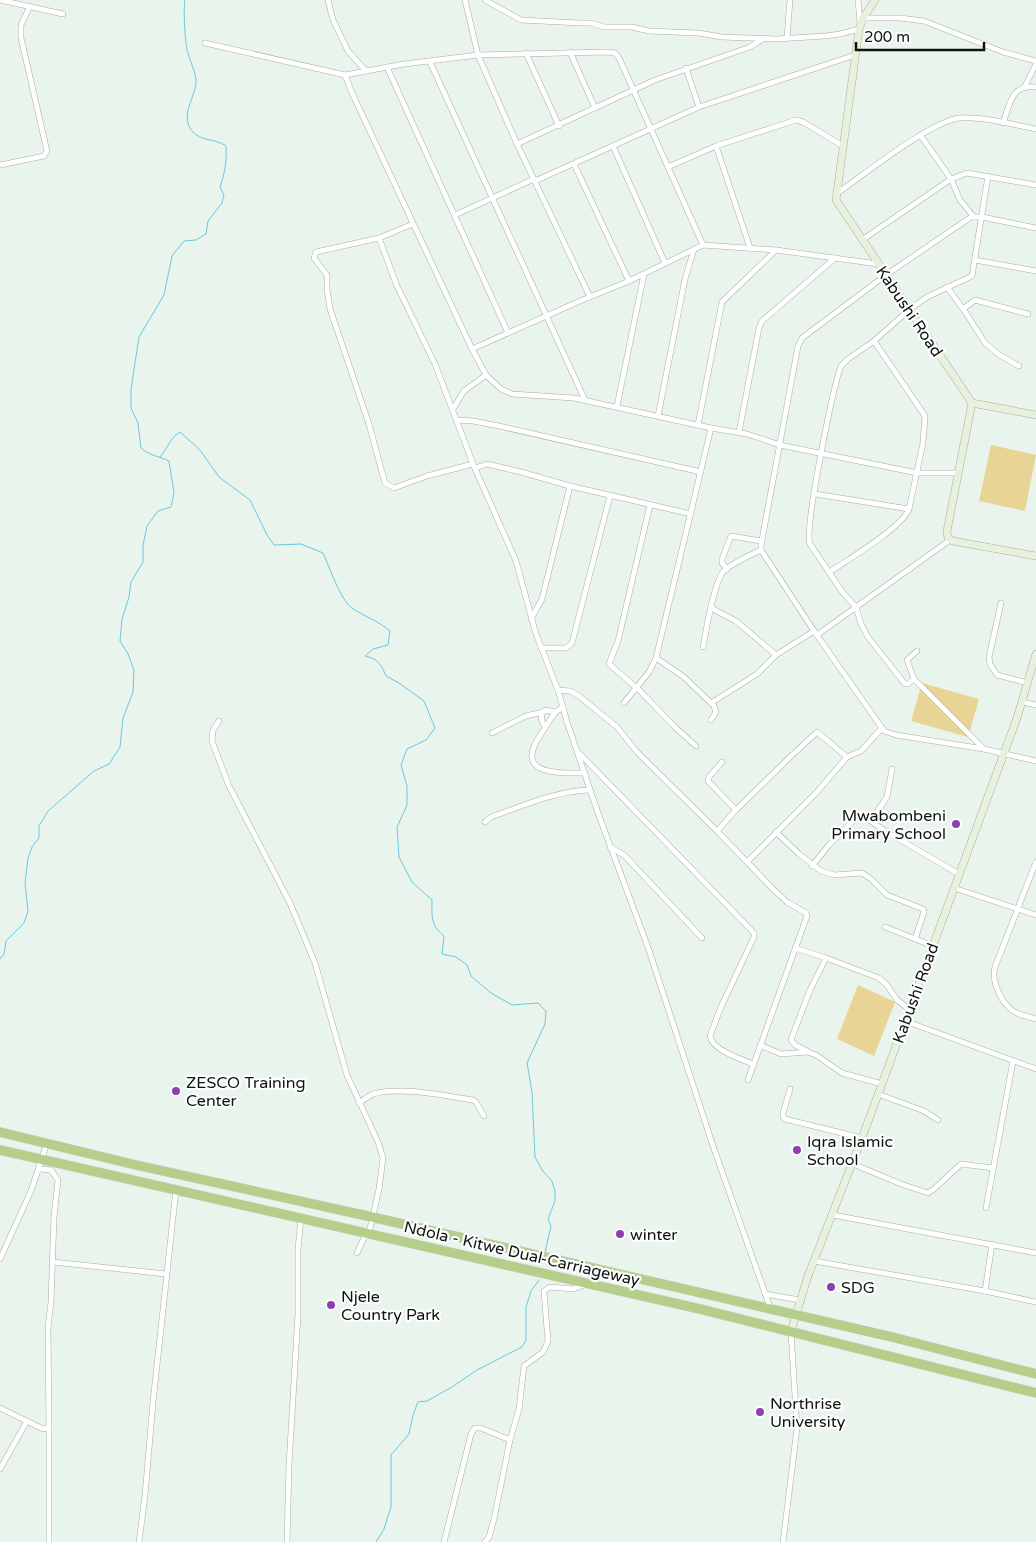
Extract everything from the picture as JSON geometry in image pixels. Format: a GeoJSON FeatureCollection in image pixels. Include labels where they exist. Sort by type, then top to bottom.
{"type":"FeatureCollection","features":[{"type":"Feature","properties":{"kind":"highway","name":"Ndola - Kitwe Dual-Carriageway"},"geometry":{"type":"LineString","coordinates":[[0,1132],[145,1167],[372,1217],[892,1337],[1036,1374]]}},
{"type":"Feature","properties":{"kind":"highway","name":"Ndola - Kitwe Dual-Carriageway"},"geometry":{"type":"LineString","coordinates":[[0,1150],[791,1331],[1036,1393]]}},
{"type":"Feature","properties":{"kind":"main road"},"geometry":{"type":"LineString","coordinates":[[835,195],[861,23],[875,0]]}},
{"type":"Feature","properties":{"kind":"main road","name":"Kabushi Road"},"geometry":{"type":"LineString","coordinates":[[835,195],[838,204],[972,403]]}},
{"type":"Feature","properties":{"kind":"main road"},"geometry":{"type":"LineString","coordinates":[[1036,415],[972,403],[947,531],[950,540],[1036,556]]}},
{"type":"Feature","properties":{"kind":"main road","name":"Kabushi Road"},"geometry":{"type":"LineString","coordinates":[[791,1331],[814,1261],[834,1215],[1023,702],[1036,654]]}},
{"type":"Feature","properties":{"kind":"street"},"geometry":{"type":"LineString","coordinates":[[0,0],[63,14]]}},
{"type":"Feature","properties":{"kind":"street"},"geometry":{"type":"LineString","coordinates":[[329,0],[333,20],[348,51],[366,71]]}},
{"type":"Feature","properties":{"kind":"street"},"geometry":{"type":"LineString","coordinates":[[465,0],[478,55],[517,144],[590,297]]}},
{"type":"Feature","properties":{"kind":"street"},"geometry":{"type":"LineString","coordinates":[[485,0],[521,20],[580,24],[591,22],[604,26],[632,27],[649,31],[668,31],[722,37],[764,39],[833,36],[861,23],[900,18],[924,21],[1003,52],[1036,62],[1025,86],[1014,94],[1003,123]]}},
{"type":"Feature","properties":{"kind":"street"},"geometry":{"type":"LineString","coordinates":[[787,38],[790,0]]}},
{"type":"Feature","properties":{"kind":"street"},"geometry":{"type":"LineString","coordinates":[[858,0],[861,23]]}},
{"type":"Feature","properties":{"kind":"street"},"geometry":{"type":"LineString","coordinates":[[0,165],[44,156],[47,151],[21,38],[21,25],[30,6]]}},
{"type":"Feature","properties":{"kind":"street"},"geometry":{"type":"LineString","coordinates":[[517,144],[633,90],[686,68],[750,47],[764,39]]}},
{"type":"Feature","properties":{"kind":"street"},"geometry":{"type":"LineString","coordinates":[[205,43],[346,75],[404,64],[478,55],[570,52],[615,53],[619,58],[703,245]]}},
{"type":"Feature","properties":{"kind":"street"},"geometry":{"type":"LineString","coordinates":[[570,52],[595,108]]}},
{"type":"Feature","properties":{"kind":"street"},"geometry":{"type":"LineString","coordinates":[[526,53],[559,126]]}},
{"type":"Feature","properties":{"kind":"street"},"geometry":{"type":"LineString","coordinates":[[455,215],[574,164],[699,107],[855,56]]}},
{"type":"Feature","properties":{"kind":"street"},"geometry":{"type":"LineString","coordinates":[[430,62],[585,400]]}},
{"type":"Feature","properties":{"kind":"street"},"geometry":{"type":"LineString","coordinates":[[387,67],[508,333]]}},
{"type":"Feature","properties":{"kind":"street"},"geometry":{"type":"LineString","coordinates":[[686,68],[699,107]]}},
{"type":"Feature","properties":{"kind":"street"},"geometry":{"type":"LineString","coordinates":[[346,75],[352,93],[472,349],[486,375],[501,389],[523,396],[567,397],[617,406],[711,428],[739,432],[780,445],[917,473],[959,473]]}},
{"type":"Feature","properties":{"kind":"street"},"geometry":{"type":"LineString","coordinates":[[1025,86],[1036,87]]}},
{"type":"Feature","properties":{"kind":"street"},"geometry":{"type":"LineString","coordinates":[[835,195],[946,121],[959,118],[1036,129]]}},
{"type":"Feature","properties":{"kind":"street"},"geometry":{"type":"LineString","coordinates":[[668,167],[716,146],[796,120],[804,122],[843,146]]}},
{"type":"Feature","properties":{"kind":"street"},"geometry":{"type":"LineString","coordinates":[[921,136],[951,179],[960,200],[974,216]]}},
{"type":"Feature","properties":{"kind":"street"},"geometry":{"type":"LineString","coordinates":[[613,146],[665,263]]}},
{"type":"Feature","properties":{"kind":"street"},"geometry":{"type":"LineString","coordinates":[[716,146],[750,248]]}},
{"type":"Feature","properties":{"kind":"street"},"geometry":{"type":"LineString","coordinates":[[574,164],[629,281]]}},
{"type":"Feature","properties":{"kind":"street"},"geometry":{"type":"LineString","coordinates":[[862,240],[951,179],[967,173],[1036,185]]}},
{"type":"Feature","properties":{"kind":"street"},"geometry":{"type":"LineString","coordinates":[[914,679],[907,685],[904,683],[868,637],[861,624],[856,607],[843,593],[808,540],[821,453],[841,366],[848,358],[874,341],[910,310],[946,287],[972,276],[988,176]]}},
{"type":"Feature","properties":{"kind":"street"},"geometry":{"type":"LineString","coordinates":[[1036,228],[982,217],[974,216],[967,219],[886,275],[802,338],[798,346],[761,542],[761,550],[815,633],[882,728],[887,732],[984,749],[1036,761]]}},
{"type":"Feature","properties":{"kind":"street"},"geometry":{"type":"LineString","coordinates":[[413,224],[379,238],[339,246],[314,254],[314,258],[327,276],[330,309],[369,424],[385,483],[394,488],[427,476],[487,464],[610,496],[691,514]]}},
{"type":"Feature","properties":{"kind":"street"},"geometry":{"type":"LineString","coordinates":[[379,238],[397,286],[428,351],[453,409],[474,466],[516,561],[531,620],[558,690],[610,847],[649,950],[706,1128],[772,1310]]}},
{"type":"Feature","properties":{"kind":"street"},"geometry":{"type":"LineString","coordinates":[[472,349],[629,281],[703,245],[776,250],[878,264]]}},
{"type":"Feature","properties":{"kind":"street"},"geometry":{"type":"LineString","coordinates":[[658,416],[685,279],[694,249]]}},
{"type":"Feature","properties":{"kind":"street"},"geometry":{"type":"LineString","coordinates":[[698,425],[722,302],[776,250]]}},
{"type":"Feature","properties":{"kind":"street"},"geometry":{"type":"LineString","coordinates":[[739,432],[762,320],[835,258]]}},
{"type":"Feature","properties":{"kind":"street"},"geometry":{"type":"LineString","coordinates":[[975,260],[1036,271]]}},
{"type":"Feature","properties":{"kind":"street"},"geometry":{"type":"LineString","coordinates":[[617,406],[644,274]]}},
{"type":"Feature","properties":{"kind":"street"},"geometry":{"type":"LineString","coordinates":[[946,287],[985,343],[998,354],[1020,366]]}},
{"type":"Feature","properties":{"kind":"street"},"geometry":{"type":"LineString","coordinates":[[963,309],[975,300],[1028,314]]}},
{"type":"Feature","properties":{"kind":"street"},"geometry":{"type":"LineString","coordinates":[[830,572],[902,521],[909,509],[923,443],[925,416],[874,341]]}},
{"type":"Feature","properties":{"kind":"street"},"geometry":{"type":"LineString","coordinates":[[453,409],[464,391],[486,375]]}},
{"type":"Feature","properties":{"kind":"street"},"geometry":{"type":"LineString","coordinates":[[457,420],[499,426],[701,472]]}},
{"type":"Feature","properties":{"kind":"street"},"geometry":{"type":"LineString","coordinates":[[624,703],[649,672],[656,658],[711,428]]}},
{"type":"Feature","properties":{"kind":"street"},"geometry":{"type":"LineString","coordinates":[[531,620],[542,599],[570,486]]}},
{"type":"Feature","properties":{"kind":"street"},"geometry":{"type":"LineString","coordinates":[[815,494],[909,509]]}},
{"type":"Feature","properties":{"kind":"street"},"geometry":{"type":"LineString","coordinates":[[541,648],[566,648],[572,643],[594,565],[610,496]]}},
{"type":"Feature","properties":{"kind":"street"},"geometry":{"type":"LineString","coordinates":[[650,504],[618,641],[608,664],[636,688],[696,746]]}},
{"type":"Feature","properties":{"kind":"street"},"geometry":{"type":"LineString","coordinates":[[727,569],[722,559],[731,536],[761,542]]}},
{"type":"Feature","properties":{"kind":"street"},"geometry":{"type":"LineString","coordinates":[[711,703],[757,674],[776,655],[856,607],[950,540]]}},
{"type":"Feature","properties":{"kind":"street"},"geometry":{"type":"LineString","coordinates":[[703,646],[711,608],[721,575],[727,569],[761,550]]}},
{"type":"Feature","properties":{"kind":"street"},"geometry":{"type":"LineString","coordinates":[[1001,603],[989,657],[990,664],[997,675],[1028,683]]}},
{"type":"Feature","properties":{"kind":"street"},"geometry":{"type":"LineString","coordinates":[[711,608],[736,621],[776,655]]}},
{"type":"Feature","properties":{"kind":"street"},"geometry":{"type":"LineString","coordinates":[[917,651],[907,660],[914,679],[984,749]]}},
{"type":"Feature","properties":{"kind":"street"},"geometry":{"type":"LineString","coordinates":[[656,658],[684,677],[711,703],[716,710],[711,720]]}},
{"type":"Feature","properties":{"kind":"street"},"geometry":{"type":"LineString","coordinates":[[558,690],[570,691],[579,696],[617,727],[637,752],[718,830],[780,896],[806,913],[807,916],[748,1080]]}},
{"type":"Feature","properties":{"kind":"street"},"geometry":{"type":"LineString","coordinates":[[1023,702],[1036,705]]}},
{"type":"Feature","properties":{"kind":"street"},"geometry":{"type":"LineString","coordinates":[[563,707],[555,712],[533,746],[531,755],[537,766],[555,774],[585,773]]}},
{"type":"Feature","properties":{"kind":"street"},"geometry":{"type":"LineString","coordinates":[[492,733],[526,716],[545,710],[555,712]]}},
{"type":"Feature","properties":{"kind":"street"},"geometry":{"type":"LineString","coordinates":[[543,712],[541,718],[545,727]]}},
{"type":"Feature","properties":{"kind":"street"},"geometry":{"type":"LineString","coordinates":[[219,721],[213,730],[212,741],[229,786],[290,903],[315,963],[343,1063],[359,1103],[378,1142],[383,1158],[382,1174],[369,1233],[364,1238],[357,1253]]}},
{"type":"Feature","properties":{"kind":"street"},"geometry":{"type":"LineString","coordinates":[[747,862],[817,792],[847,758],[860,751],[882,728]]}},
{"type":"Feature","properties":{"kind":"street"},"geometry":{"type":"LineString","coordinates":[[718,830],[736,810],[817,732],[847,758]]}},
{"type":"Feature","properties":{"kind":"street"},"geometry":{"type":"LineString","coordinates":[[578,753],[754,933],[752,942],[721,1007],[710,1036],[711,1041],[718,1048],[753,1064]]}},
{"type":"Feature","properties":{"kind":"street"},"geometry":{"type":"LineString","coordinates":[[722,762],[709,777],[708,781],[736,810]]}},
{"type":"Feature","properties":{"kind":"street"},"geometry":{"type":"LineString","coordinates":[[871,821],[887,797],[892,769]]}},
{"type":"Feature","properties":{"kind":"street"},"geometry":{"type":"LineString","coordinates":[[485,822],[491,817],[536,801],[572,791],[590,790]]}},
{"type":"Feature","properties":{"kind":"street"},"geometry":{"type":"LineString","coordinates":[[812,866],[829,845],[860,815],[959,874]]}},
{"type":"Feature","properties":{"kind":"street"},"geometry":{"type":"LineString","coordinates":[[776,832],[812,866],[821,871],[834,875],[862,873],[886,895],[923,909],[924,912],[915,939]]}},
{"type":"Feature","properties":{"kind":"street"},"geometry":{"type":"LineString","coordinates":[[610,847],[624,855],[702,938]]}},
{"type":"Feature","properties":{"kind":"street"},"geometry":{"type":"LineString","coordinates":[[1036,862],[995,967],[994,980],[1001,996],[1012,1010],[1036,1020]]}},
{"type":"Feature","properties":{"kind":"street"},"geometry":{"type":"LineString","coordinates":[[954,888],[1036,915]]}},
{"type":"Feature","properties":{"kind":"street"},"geometry":{"type":"LineString","coordinates":[[886,927],[933,946]]}},
{"type":"Feature","properties":{"kind":"street"},"geometry":{"type":"LineString","coordinates":[[794,948],[880,978],[897,1000],[909,1009]]}},
{"type":"Feature","properties":{"kind":"street"},"geometry":{"type":"LineString","coordinates":[[826,958],[810,990],[791,1040],[842,1073],[882,1084]]}},
{"type":"Feature","properties":{"kind":"street"},"geometry":{"type":"LineString","coordinates":[[904,1021],[1036,1069]]}},
{"type":"Feature","properties":{"kind":"street"},"geometry":{"type":"LineString","coordinates":[[760,1045],[781,1054],[808,1052]]}},
{"type":"Feature","properties":{"kind":"street"},"geometry":{"type":"LineString","coordinates":[[986,1208],[1013,1061]]}},
{"type":"Feature","properties":{"kind":"street"},"geometry":{"type":"LineString","coordinates":[[790,1090],[783,1113],[784,1118],[862,1138]]}},
{"type":"Feature","properties":{"kind":"street"},"geometry":{"type":"LineString","coordinates":[[359,1103],[374,1094],[424,1092],[473,1100],[484,1116]]}},
{"type":"Feature","properties":{"kind":"street"},"geometry":{"type":"LineString","coordinates":[[878,1094],[924,1111],[938,1120]]}},
{"type":"Feature","properties":{"kind":"street"},"geometry":{"type":"LineString","coordinates":[[0,1259],[40,1169],[48,1143]]}},
{"type":"Feature","properties":{"kind":"street"},"geometry":{"type":"LineString","coordinates":[[852,1164],[928,1193],[961,1164],[993,1168]]}},
{"type":"Feature","properties":{"kind":"street"},"geometry":{"type":"LineString","coordinates":[[40,1169],[51,1170],[58,1180],[48,1328],[50,1390],[49,1542]]}},
{"type":"Feature","properties":{"kind":"street"},"geometry":{"type":"LineString","coordinates":[[139,1542],[176,1190]]}},
{"type":"Feature","properties":{"kind":"street"},"geometry":{"type":"LineString","coordinates":[[834,1215],[1036,1253]]}},
{"type":"Feature","properties":{"kind":"street"},"geometry":{"type":"LineString","coordinates":[[287,1542],[289,1465],[298,1314],[298,1246],[301,1218]]}},
{"type":"Feature","properties":{"kind":"street"},"geometry":{"type":"LineString","coordinates":[[985,1291],[992,1244]]}},
{"type":"Feature","properties":{"kind":"street"},"geometry":{"type":"LineString","coordinates":[[814,1261],[985,1291],[1036,1302]]}},
{"type":"Feature","properties":{"kind":"street"},"geometry":{"type":"LineString","coordinates":[[53,1262],[166,1274]]}},
{"type":"Feature","properties":{"kind":"street"},"geometry":{"type":"LineString","coordinates":[[486,1542],[494,1519],[510,1440],[519,1409],[524,1366],[526,1362],[543,1352],[548,1341],[544,1311],[544,1291],[550,1287],[573,1289],[588,1284]]}},
{"type":"Feature","properties":{"kind":"street"},"geometry":{"type":"LineString","coordinates":[[765,1294],[800,1300]]}},
{"type":"Feature","properties":{"kind":"street"},"geometry":{"type":"LineString","coordinates":[[783,1542],[797,1428],[791,1331]]}},
{"type":"Feature","properties":{"kind":"street"},"geometry":{"type":"LineString","coordinates":[[0,1408],[43,1429],[49,1427]]}},
{"type":"Feature","properties":{"kind":"street"},"geometry":{"type":"LineString","coordinates":[[0,1469],[27,1422]]}},
{"type":"Feature","properties":{"kind":"street"},"geometry":{"type":"LineString","coordinates":[[444,1542],[471,1434],[475,1428],[481,1428],[510,1440]]}},
{"type":"Feature","properties":{"kind":"shaded area"},"geometry":{"type":"Polygon","coordinates":[[[991,445],[1036,455],[1025,511],[979,501],[991,445]]]}},
{"type":"Feature","properties":{"kind":"shaded area"},"geometry":{"type":"Polygon","coordinates":[[[922,683],[979,699],[968,737],[911,721],[922,683]]]}},
{"type":"Feature","properties":{"kind":"shaded area"},"geometry":{"type":"Polygon","coordinates":[[[858,985],[895,1002],[874,1056],[837,1039],[858,985]]]}},
{"type":"Feature","properties":{"kind":"waterway"},"geometry":{"type":"LineString","coordinates":[[0,959],[4,954],[6,941],[24,923],[28,911],[25,883],[28,858],[32,847],[39,838],[39,826],[48,811],[94,771],[109,764],[120,747],[123,718],[133,692],[134,670],[128,654],[120,641],[122,619],[129,597],[131,582],[143,562],[143,545],[147,526],[158,511],[171,507],[174,493],[169,461],[141,448],[138,423],[131,408],[131,389],[139,337],[164,295],[172,256],[184,241],[196,240],[206,234],[208,221],[222,203],[224,195],[220,187],[225,167],[226,146],[200,137],[188,125],[188,112],[196,79],[186,42],[185,0]]}},
{"type":"Feature","properties":{"kind":"waterway"},"geometry":{"type":"LineString","coordinates":[[160,457],[174,437],[180,432],[200,450],[219,477],[250,500],[274,545],[301,544],[323,553],[348,604],[390,631],[388,645],[373,649],[365,656],[378,663],[386,676],[424,701],[435,728],[426,740],[407,749],[401,765],[407,786],[407,805],[397,827],[399,857],[412,882],[432,900],[434,924],[444,936],[442,954],[456,957],[467,965],[471,976],[491,993],[512,1005],[538,1003],[546,1011],[545,1024],[527,1063],[532,1092],[535,1157],[542,1170],[552,1181],[555,1191],[555,1201],[548,1219],[551,1226],[545,1252]]}},
{"type":"Feature","properties":{"kind":"waterway"},"geometry":{"type":"LineString","coordinates":[[376,1542],[384,1529],[391,1507],[391,1455],[409,1434],[418,1402],[427,1401],[477,1370],[522,1347],[526,1340],[526,1307],[531,1291],[539,1280]]}},
{"type":"Feature","properties":{"kind":"place","name":"Mwabombeni Primary School"},"geometry":{"type":"Point","coordinates":[956,824]}},
{"type":"Feature","properties":{"kind":"place","name":"ZESCO Training Center"},"geometry":{"type":"Point","coordinates":[176,1091]}},
{"type":"Feature","properties":{"kind":"place","name":"Iqra Islamic School"},"geometry":{"type":"Point","coordinates":[797,1150]}},
{"type":"Feature","properties":{"kind":"place","name":"winter"},"geometry":{"type":"Point","coordinates":[620,1234]}},
{"type":"Feature","properties":{"kind":"place","name":"SDG"},"geometry":{"type":"Point","coordinates":[831,1287]}},
{"type":"Feature","properties":{"kind":"place","name":"Njele Country Park"},"geometry":{"type":"Point","coordinates":[331,1305]}},
{"type":"Feature","properties":{"kind":"place","name":"Northrise University"},"geometry":{"type":"Point","coordinates":[760,1412]}}]}
